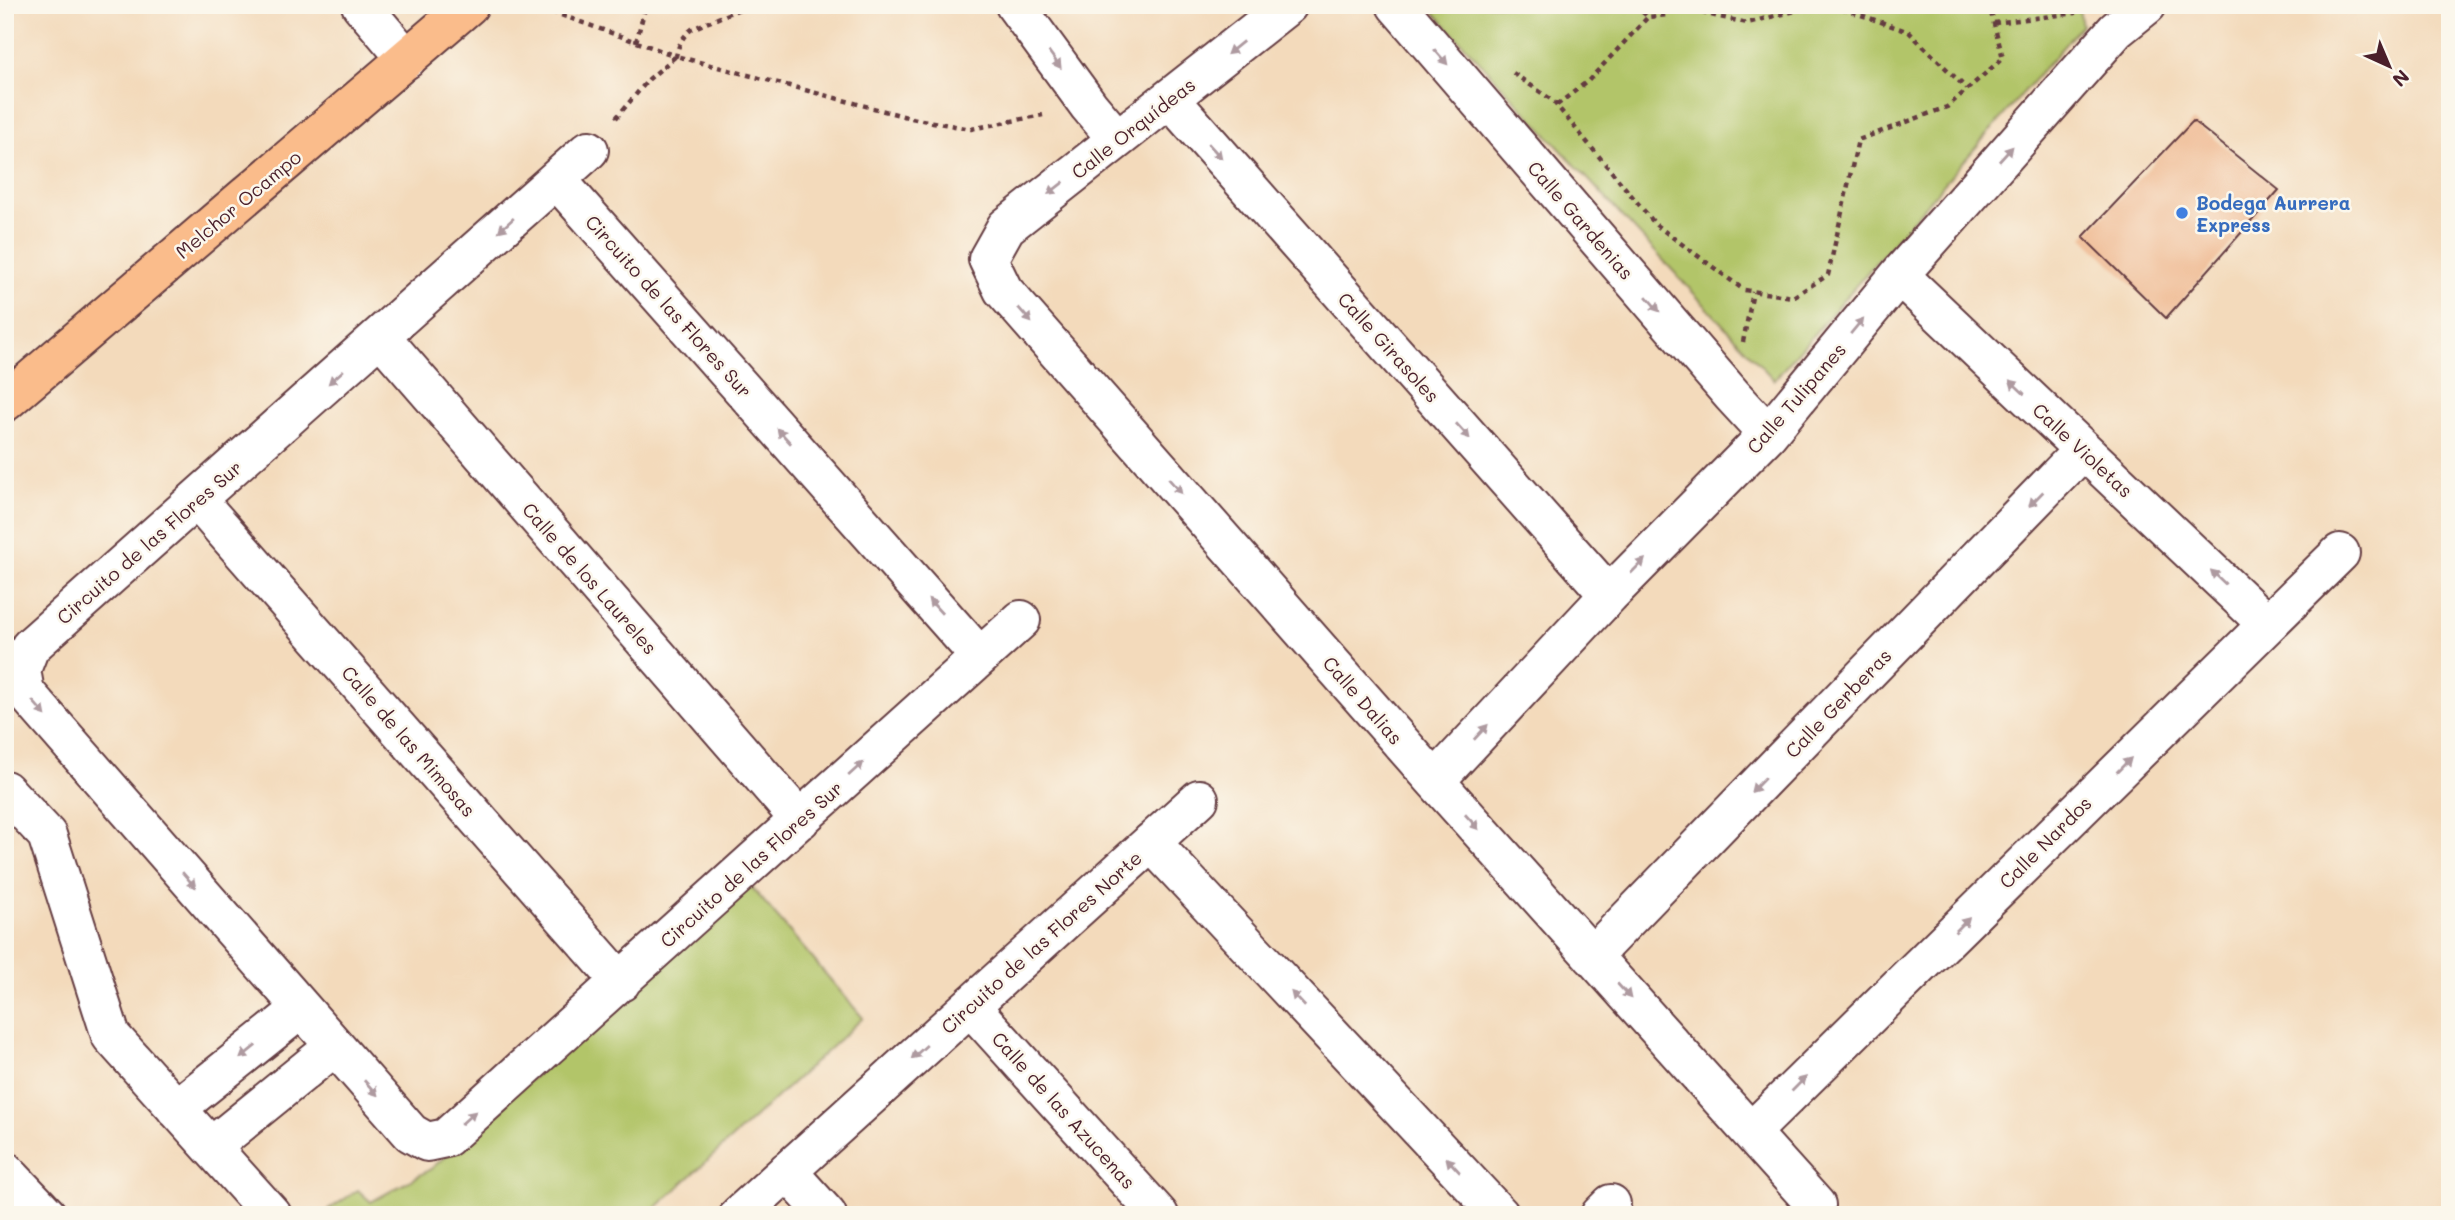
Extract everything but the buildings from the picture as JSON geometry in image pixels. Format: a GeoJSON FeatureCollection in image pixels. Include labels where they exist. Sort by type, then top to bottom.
{"type":"FeatureCollection","features":[{"type":"Feature","properties":{"kind":"main road","name":"Melchor Ocampo"},"geometry":{"type":"LineString","coordinates":[[5,402],[469,5]]}},
{"type":"Feature","properties":{"kind":"street"},"geometry":{"type":"LineString","coordinates":[[361,5],[407,59]]}},
{"type":"Feature","properties":{"kind":"street"},"geometry":{"type":"LineString","coordinates":[[1015,5],[1089,106],[1117,139]]}},
{"type":"Feature","properties":{"kind":"street","name":"Calle Orquídeas"},"geometry":{"type":"LineString","coordinates":[[988,259],[1006,227],[1288,5]]}},
{"type":"Feature","properties":{"kind":"street","name":"Calle Gardenias"},"geometry":{"type":"LineString","coordinates":[[1396,5],[1732,395],[1768,433]]}},
{"type":"Feature","properties":{"kind":"street","name":"Calle Tulipanes"},"geometry":{"type":"LineString","coordinates":[[1435,781],[1609,595],[1768,433],[1899,275],[2106,15],[2147,5]]}},
{"type":"Feature","properties":{"kind":"street","name":"Calle Girasoles"},"geometry":{"type":"LineString","coordinates":[[1170,100],[1609,595]]}},
{"type":"Feature","properties":{"kind":"street"},"geometry":{"type":"LineString","coordinates":[[557,180],[589,150]]}},
{"type":"Feature","properties":{"kind":"street","name":"Circuito de las Flores Sur"},"geometry":{"type":"LineString","coordinates":[[557,180],[980,657],[446,1138],[427,1142],[411,1133],[334,1047],[25,692],[21,670],[30,648],[557,180]]}},
{"type":"Feature","properties":{"kind":"street","name":"Calle Dalias"},"geometry":{"type":"LineString","coordinates":[[988,259],[1003,290],[1435,781],[1816,1205]]}},
{"type":"Feature","properties":{"kind":"street","name":"Calle Violetas"},"geometry":{"type":"LineString","coordinates":[[1899,275],[2267,624]]}},
{"type":"Feature","properties":{"kind":"street","name":"Calle de los Laureles"},"geometry":{"type":"LineString","coordinates":[[381,337],[800,820]]}},
{"type":"Feature","properties":{"kind":"street","name":"Calle Gerberas"},"geometry":{"type":"LineString","coordinates":[[1592,956],[2083,450]]}},
{"type":"Feature","properties":{"kind":"street","name":"Calle de las Mimosas"},"geometry":{"type":"LineString","coordinates":[[197,500],[621,982]]}},
{"type":"Feature","properties":{"kind":"street","name":"Calle Nardos"},"geometry":{"type":"LineString","coordinates":[[1751,1132],[2340,553]]}},
{"type":"Feature","properties":{"kind":"street"},"geometry":{"type":"LineString","coordinates":[[980,657],[1021,620]]}},
{"type":"Feature","properties":{"kind":"street"},"geometry":{"type":"LineString","coordinates":[[5,790],[47,835],[111,1036],[272,1215]]}},
{"type":"Feature","properties":{"kind":"street"},"geometry":{"type":"LineString","coordinates":[[1151,842],[1199,799]]}},
{"type":"Feature","properties":{"kind":"street","name":"Circuito de las Flores Norte"},"geometry":{"type":"LineString","coordinates":[[739,1215],[1151,842],[1500,1215]]}},
{"type":"Feature","properties":{"kind":"street","name":"Calle de las Azucenas"},"geometry":{"type":"LineString","coordinates":[[970,1006],[1159,1215]]}},
{"type":"Feature","properties":{"kind":"street"},"geometry":{"type":"LineString","coordinates":[[176,1109],[301,1009]]}},
{"type":"Feature","properties":{"kind":"street"},"geometry":{"type":"LineString","coordinates":[[211,1147],[334,1047]]}},
{"type":"Feature","properties":{"kind":"street"},"geometry":{"type":"LineString","coordinates":[[5,1171],[47,1215]]}},
{"type":"Feature","properties":{"kind":"street"},"geometry":{"type":"LineString","coordinates":[[788,1171],[827,1215]]}},
{"type":"Feature","properties":{"kind":"path"},"geometry":{"type":"LineString","coordinates":[[533,5],[676,56],[911,118],[971,129],[1089,106]]}},
{"type":"Feature","properties":{"kind":"path"},"geometry":{"type":"LineString","coordinates":[[636,42],[646,5]]}},
{"type":"Feature","properties":{"kind":"path"},"geometry":{"type":"LineString","coordinates":[[589,150],[649,79],[676,56],[684,35],[749,5]]}},
{"type":"Feature","properties":{"kind":"path"},"geometry":{"type":"LineString","coordinates":[[1635,5],[1648,17]]}},
{"type":"Feature","properties":{"kind":"path"},"geometry":{"type":"LineString","coordinates":[[1557,105],[1588,81],[1648,17],[1667,15],[1673,5]]}},
{"type":"Feature","properties":{"kind":"path"},"geometry":{"type":"LineString","coordinates":[[1683,5],[1706,14],[1747,23],[1819,5]]}},
{"type":"Feature","properties":{"kind":"path"},"geometry":{"type":"LineString","coordinates":[[1833,5],[1909,32],[1967,89]]}},
{"type":"Feature","properties":{"kind":"path"},"geometry":{"type":"LineString","coordinates":[[1510,71],[1557,105],[1656,225],[1744,290],[1793,297],[1828,275],[1858,140],[1947,107],[2003,58],[1989,5]]}},
{"type":"Feature","properties":{"kind":"path"},"geometry":{"type":"LineString","coordinates":[[1994,23],[2106,15]]}},
{"type":"Feature","properties":{"kind":"green space"},"geometry":{"type":"Polygon","coordinates":[[[1427,5],[2078,5],[2082,25],[1774,380],[1427,5]]]}},
{"type":"Feature","properties":{"kind":"green space"},"geometry":{"type":"Polygon","coordinates":[[[749,884],[863,1018],[648,1215],[331,1215],[328,1210],[358,1190],[371,1202],[431,1169],[749,884]]]}},
{"type":"Feature","properties":{"kind":"place","name":"Bodega Aurrera Express"},"geometry":{"type":"Point","coordinates":[2182,213]}}]}
